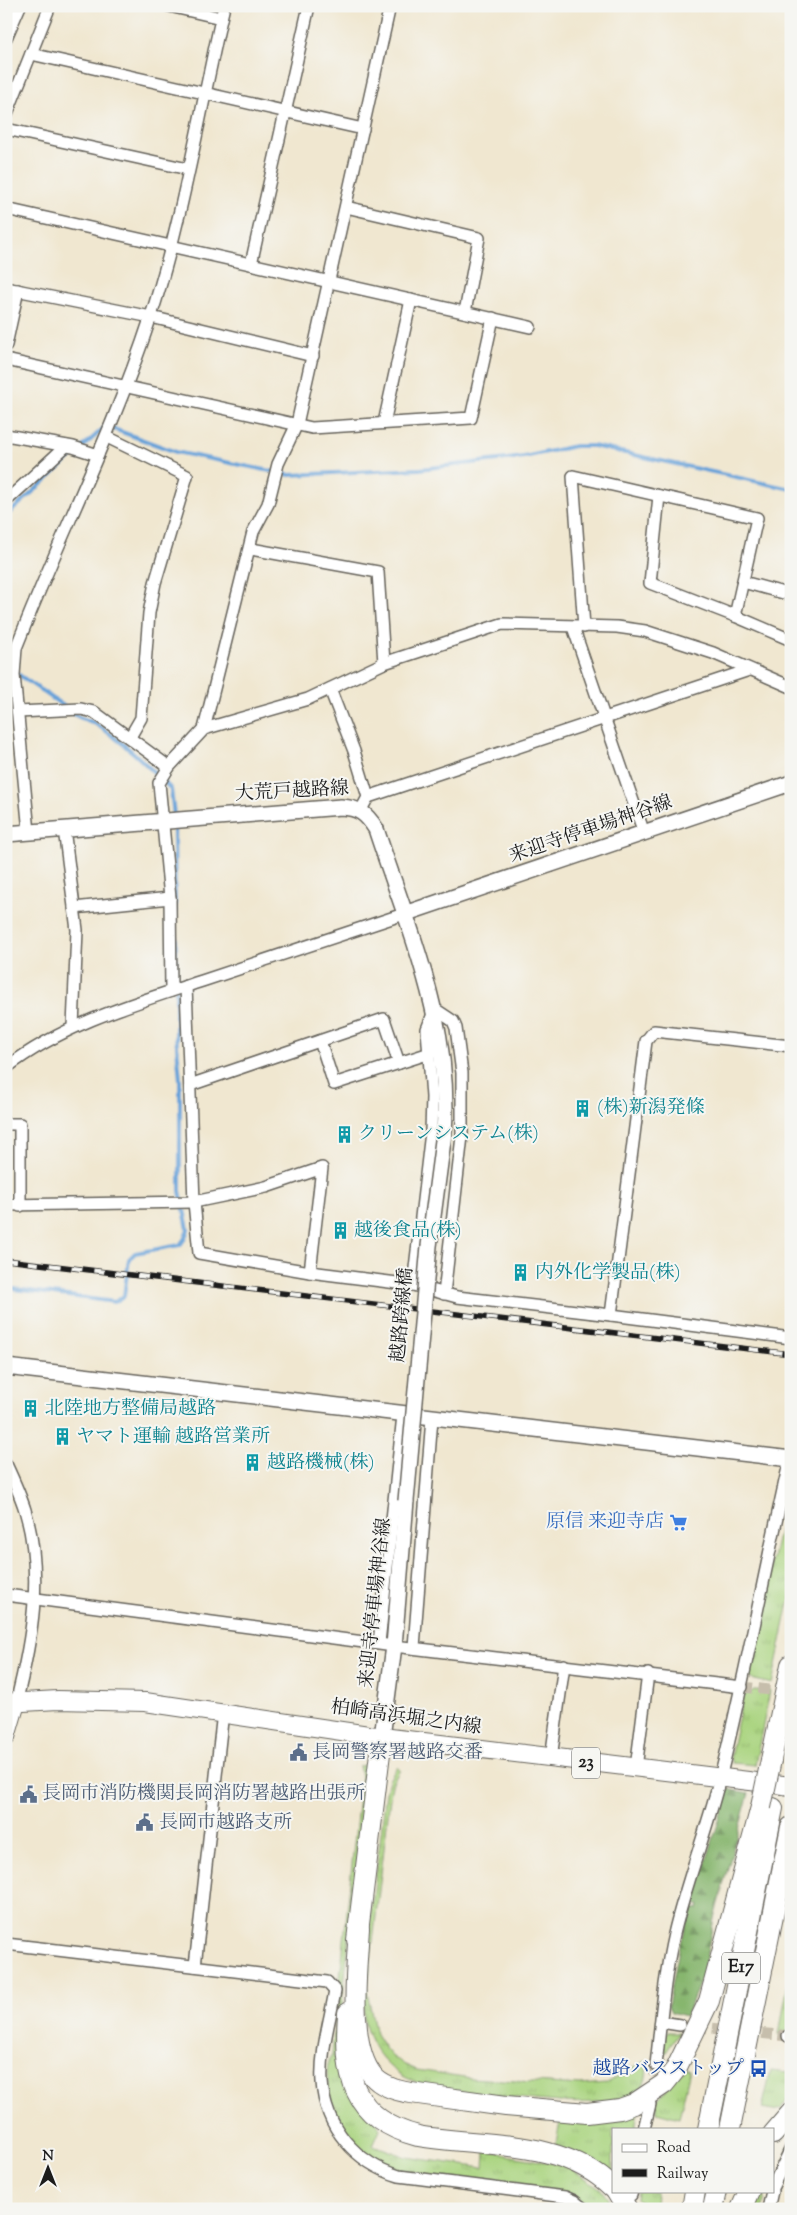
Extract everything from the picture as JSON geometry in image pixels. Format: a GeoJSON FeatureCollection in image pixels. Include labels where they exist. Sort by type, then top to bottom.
{"type":"FeatureCollection","features":[{"type":"Feature","properties":{"kind":"highway"},"geometry":{"type":"LineString","coordinates":[[359,1928],[356,2016],[365,2063],[373,2077],[382,2084],[395,2090],[411,2093],[506,2106],[587,2113],[620,2109],[646,2097],[664,2084],[676,2070],[709,2001],[767,1807],[777,1761],[791,1665]]}},
{"type":"Feature","properties":{"kind":"highway"},"geometry":{"type":"LineString","coordinates":[[777,1761],[791,1720]]}},
{"type":"Feature","properties":{"kind":"highway"},"geometry":{"type":"LineString","coordinates":[[382,1737],[348,2007],[346,2054],[356,2091],[372,2113],[393,2128],[418,2136],[532,2150],[565,2158],[595,2172],[612,2185]]}},
{"type":"Feature","properties":{"kind":"highway","name":"E17"},"geometry":{"type":"LineString","coordinates":[[708,2128],[767,1807]]}},
{"type":"Feature","properties":{"kind":"highway","name":"E17"},"geometry":{"type":"LineString","coordinates":[[730,2128],[791,1827]]}},
{"type":"Feature","properties":{"kind":"highway"},"geometry":{"type":"LineString","coordinates":[[774,2133],[791,2112]]}},
{"type":"Feature","properties":{"kind":"highway"},"geometry":{"type":"LineString","coordinates":[[692,2209],[696,2192]]}},
{"type":"Feature","properties":{"kind":"highway"},"geometry":{"type":"LineString","coordinates":[[713,2209],[717,2192]]}},
{"type":"Feature","properties":{"kind":"highway"},"geometry":{"type":"LineString","coordinates":[[741,2209],[750,2192]]}},
{"type":"Feature","properties":{"kind":"main road","name":"来迎寺停車場神谷線"},"geometry":{"type":"LineString","coordinates":[[404,914],[791,784]]}},
{"type":"Feature","properties":{"kind":"main road","name":"大荒戸越路線"},"geometry":{"type":"LineString","coordinates":[[6,834],[365,804],[368,816],[376,829],[435,1009],[445,1076],[444,1133]]}},
{"type":"Feature","properties":{"kind":"main road","name":"越路跨線橋"},"geometry":{"type":"LineString","coordinates":[[406,1501],[429,1246],[444,1133]]}},
{"type":"Feature","properties":{"kind":"main road"},"geometry":{"type":"LineString","coordinates":[[6,1366],[403,1415],[790,1459]]}},
{"type":"Feature","properties":{"kind":"main road","name":"来迎寺停車場神谷線"},"geometry":{"type":"LineString","coordinates":[[382,1737],[386,1644],[406,1501]]}},
{"type":"Feature","properties":{"kind":"main road","name":"柏崎高浜堀之内線"},"geometry":{"type":"LineString","coordinates":[[11,1703],[113,1700],[223,1712],[382,1737],[791,1786]]}},
{"type":"Feature","properties":{"kind":"main road"},"geometry":{"type":"LineString","coordinates":[[6,1737],[11,1703]]}},
{"type":"Feature","properties":{"kind":"street"},"geometry":{"type":"LineString","coordinates":[[6,38],[20,6]]}},
{"type":"Feature","properties":{"kind":"street"},"geometry":{"type":"LineString","coordinates":[[6,116],[50,6]]}},
{"type":"Feature","properties":{"kind":"street"},"geometry":{"type":"LineString","coordinates":[[169,6],[221,18]]}},
{"type":"Feature","properties":{"kind":"street"},"geometry":{"type":"LineString","coordinates":[[29,832],[14,675],[16,648],[107,437],[151,317],[170,246],[224,6]]}},
{"type":"Feature","properties":{"kind":"street"},"geometry":{"type":"LineString","coordinates":[[251,264],[309,6]]}},
{"type":"Feature","properties":{"kind":"street"},"geometry":{"type":"LineString","coordinates":[[171,991],[170,898],[159,783],[169,768],[204,729],[251,549],[253,532],[268,504],[278,464],[297,424],[390,6]]}},
{"type":"Feature","properties":{"kind":"street"},"geometry":{"type":"LineString","coordinates":[[31,54],[363,129]]}},
{"type":"Feature","properties":{"kind":"street"},"geometry":{"type":"LineString","coordinates":[[6,129],[188,169]]}},
{"type":"Feature","properties":{"kind":"street"},"geometry":{"type":"LineString","coordinates":[[346,207],[479,238],[465,312]]}},
{"type":"Feature","properties":{"kind":"street"},"geometry":{"type":"LineString","coordinates":[[6,209],[530,327]]}},
{"type":"Feature","properties":{"kind":"street"},"geometry":{"type":"LineString","coordinates":[[6,288],[151,317],[313,356]]}},
{"type":"Feature","properties":{"kind":"street"},"geometry":{"type":"LineString","coordinates":[[6,345],[18,290]]}},
{"type":"Feature","properties":{"kind":"street"},"geometry":{"type":"LineString","coordinates":[[384,423],[411,300]]}},
{"type":"Feature","properties":{"kind":"street"},"geometry":{"type":"LineString","coordinates":[[6,360],[312,428],[471,418],[493,318]]}},
{"type":"Feature","properties":{"kind":"street"},"geometry":{"type":"LineString","coordinates":[[6,435],[66,446],[98,455]]}},
{"type":"Feature","properties":{"kind":"street"},"geometry":{"type":"LineString","coordinates":[[107,437],[187,476],[155,583],[149,613],[141,718],[130,737]]}},
{"type":"Feature","properties":{"kind":"street"},"geometry":{"type":"LineString","coordinates":[[6,501],[66,446]]}},
{"type":"Feature","properties":{"kind":"street"},"geometry":{"type":"LineString","coordinates":[[644,833],[604,718],[578,627],[573,476],[757,518],[736,616]]}},
{"type":"Feature","properties":{"kind":"street"},"geometry":{"type":"LineString","coordinates":[[659,496],[650,583],[736,616],[791,640]]}},
{"type":"Feature","properties":{"kind":"street"},"geometry":{"type":"LineString","coordinates":[[251,549],[378,572],[384,664]]}},
{"type":"Feature","properties":{"kind":"street"},"geometry":{"type":"LineString","coordinates":[[743,582],[791,595]]}},
{"type":"Feature","properties":{"kind":"street"},"geometry":{"type":"LineString","coordinates":[[204,729],[291,705],[384,664],[502,624],[645,631],[713,653],[791,688]]}},
{"type":"Feature","properties":{"kind":"street"},"geometry":{"type":"LineString","coordinates":[[330,689],[354,752],[365,804],[604,718],[749,670]]}},
{"type":"Feature","properties":{"kind":"street"},"geometry":{"type":"LineString","coordinates":[[18,712],[81,709],[94,712],[130,737],[169,768]]}},
{"type":"Feature","properties":{"kind":"street"},"geometry":{"type":"LineString","coordinates":[[64,829],[77,930],[73,1027]]}},
{"type":"Feature","properties":{"kind":"street"},"geometry":{"type":"LineString","coordinates":[[74,908],[170,898]]}},
{"type":"Feature","properties":{"kind":"street"},"geometry":{"type":"LineString","coordinates":[[6,1068],[41,1043],[73,1027],[171,991],[404,914]]}},
{"type":"Feature","properties":{"kind":"street"},"geometry":{"type":"LineString","coordinates":[[186,986],[194,1202],[199,1253],[310,1272],[413,1285],[457,1297],[791,1338]]}},
{"type":"Feature","properties":{"kind":"street"},"geometry":{"type":"LineString","coordinates":[[413,1285],[431,1132],[432,1097],[427,1030],[435,1009],[453,1021],[456,1028],[462,1072],[462,1136],[444,1294]]}},
{"type":"Feature","properties":{"kind":"street"},"geometry":{"type":"LineString","coordinates":[[190,1085],[384,1019],[399,1063]]}},
{"type":"Feature","properties":{"kind":"street"},"geometry":{"type":"LineString","coordinates":[[610,1316],[646,1041],[654,1031],[791,1046]]}},
{"type":"Feature","properties":{"kind":"street"},"geometry":{"type":"LineString","coordinates":[[320,1041],[334,1084],[430,1053]]}},
{"type":"Feature","properties":{"kind":"street"},"geometry":{"type":"LineString","coordinates":[[6,1124],[20,1124],[20,1206]]}},
{"type":"Feature","properties":{"kind":"street"},"geometry":{"type":"LineString","coordinates":[[6,1205],[194,1202],[266,1187],[322,1168],[310,1272]]}},
{"type":"Feature","properties":{"kind":"street"},"geometry":{"type":"LineString","coordinates":[[386,1644],[403,1415]]}},
{"type":"Feature","properties":{"kind":"street"},"geometry":{"type":"LineString","coordinates":[[414,1647],[432,1418]]}},
{"type":"Feature","properties":{"kind":"street"},"geometry":{"type":"LineString","coordinates":[[656,2065],[674,1934],[720,1778],[742,1687],[763,1575],[790,1459]]}},
{"type":"Feature","properties":{"kind":"street"},"geometry":{"type":"LineString","coordinates":[[6,1464],[22,1504],[30,1534],[35,1598],[32,1632],[11,1703]]}},
{"type":"Feature","properties":{"kind":"street"},"geometry":{"type":"LineString","coordinates":[[6,1595],[742,1687]]}},
{"type":"Feature","properties":{"kind":"street"},"geometry":{"type":"LineString","coordinates":[[551,1758],[564,1665]]}},
{"type":"Feature","properties":{"kind":"street"},"geometry":{"type":"LineString","coordinates":[[636,1768],[648,1674]]}},
{"type":"Feature","properties":{"kind":"street"},"geometry":{"type":"LineString","coordinates":[[195,1966],[223,1712]]}},
{"type":"Feature","properties":{"kind":"street"},"geometry":{"type":"LineString","coordinates":[[6,1944],[327,1982],[333,1986],[335,1992],[326,2043],[322,2082],[328,2112],[337,2129],[356,2154],[375,2168],[399,2176],[565,2198],[574,2201],[584,2209]]}},
{"type":"Feature","properties":{"kind":"street"},"geometry":{"type":"LineString","coordinates":[[661,2022],[680,2024]]}},
{"type":"Feature","properties":{"kind":"street"},"geometry":{"type":"LineString","coordinates":[[644,2128],[650,2104]]}},
{"type":"Feature","properties":{"kind":"street"},"geometry":{"type":"LineString","coordinates":[[774,2184],[791,2148]]}},
{"type":"Feature","properties":{"kind":"street"},"geometry":{"type":"LineString","coordinates":[[768,2209],[772,2192]]}},
{"type":"Feature","properties":{"kind":"green space"},"geometry":{"type":"Polygon","coordinates":[[[791,1477],[791,1593],[772,1684],[751,1679],[747,1675],[791,1477]]]}},
{"type":"Feature","properties":{"kind":"green space"},"geometry":{"type":"Polygon","coordinates":[[[754,1690],[770,1691],[755,1765],[732,1763],[730,1758],[743,1696],[754,1690]]]}},
{"type":"Feature","properties":{"kind":"green space"},"geometry":{"type":"Polygon","coordinates":[[[364,1765],[366,1777],[338,2041],[380,2129],[373,2145],[407,2157],[484,2168],[485,2151],[567,2166],[600,2188],[615,2209],[593,2209],[574,2195],[411,2175],[395,2170],[367,2155],[346,2133],[338,2120],[332,2105],[327,2072],[328,2063],[332,2055],[361,1777],[359,1766],[364,1765]]]}},
{"type":"Feature","properties":{"kind":"green space"},"geometry":{"type":"Polygon","coordinates":[[[397,1767],[400,1770],[391,1790],[367,1991],[376,2034],[387,2051],[403,2064],[417,2070],[471,2078],[580,2085],[606,2083],[645,2061],[645,2080],[633,2093],[613,2100],[559,2102],[445,2089],[425,2085],[406,2078],[396,2072],[380,2056],[370,2038],[364,2018],[365,1967],[386,1792],[389,1780],[397,1767]]]}},
{"type":"Feature","properties":{"kind":"green space"},"geometry":{"type":"Polygon","coordinates":[[[726,1789],[749,1793],[715,1914],[702,1977],[686,2016],[671,2012],[668,2006],[679,1950],[691,1908],[698,1909],[699,1904],[693,1904],[722,1811],[726,1789]]]}},
{"type":"Feature","properties":{"kind":"green space"},"geometry":{"type":"Polygon","coordinates":[[[789,1978],[791,1978],[791,2034],[779,2034],[789,1978]]]}},
{"type":"Feature","properties":{"kind":"green space"},"geometry":{"type":"Polygon","coordinates":[[[668,2032],[679,2032],[660,2060],[664,2036],[668,2032]]]}},
{"type":"Feature","properties":{"kind":"green space"},"geometry":{"type":"Polygon","coordinates":[[[686,2068],[690,2070],[679,2118],[657,2112],[657,2100],[686,2068]]]}},
{"type":"Feature","properties":{"kind":"green space"},"geometry":{"type":"Polygon","coordinates":[[[791,2069],[791,2093],[781,2109],[773,2111],[762,2109],[771,2071],[788,2073],[791,2069]]]}},
{"type":"Feature","properties":{"kind":"green space"},"geometry":{"type":"Polygon","coordinates":[[[638,2111],[635,2128],[612,2128],[612,2175],[587,2157],[555,2148],[561,2117],[638,2111]]]}},
{"type":"Feature","properties":{"kind":"green space"},"geometry":{"type":"Polygon","coordinates":[[[638,2192],[656,2192],[655,2209],[641,2209],[642,2202],[637,2199],[638,2192]]]}},
{"type":"Feature","properties":{"kind":"green space"},"geometry":{"type":"Polygon","coordinates":[[[757,2192],[766,2192],[762,2209],[749,2209],[757,2192]]]}},
{"type":"Feature","properties":{"kind":"waterway"},"geometry":{"type":"LineString","coordinates":[[6,516],[105,427]]}},
{"type":"Feature","properties":{"kind":"waterway"},"geometry":{"type":"LineString","coordinates":[[111,428],[176,452],[290,475],[420,469],[524,457],[575,446],[593,446],[791,489]]}},
{"type":"Feature","properties":{"kind":"waterway"},"geometry":{"type":"LineString","coordinates":[[6,666],[65,707]]}},
{"type":"Feature","properties":{"kind":"waterway"},"geometry":{"type":"LineString","coordinates":[[73,713],[80,718],[94,723],[115,737],[171,789],[174,816]]}},
{"type":"Feature","properties":{"kind":"waterway"},"geometry":{"type":"LineString","coordinates":[[174,823],[175,911]]}},
{"type":"Feature","properties":{"kind":"waterway"},"geometry":{"type":"LineString","coordinates":[[6,1288],[115,1302],[124,1296],[129,1259],[135,1253],[180,1245],[185,1238],[188,1229],[180,1191],[180,1080],[176,1034],[176,938]]}},
{"type":"Feature","properties":{"kind":"tunnel"},"geometry":{"type":"LineString","coordinates":[[742,1687],[790,1692]]}},
{"type":"Feature","properties":{"kind":"tunnel"},"geometry":{"type":"LineString","coordinates":[[680,2025],[788,2036]]}},
{"type":"Feature","properties":{"kind":"tunnel"},"geometry":{"type":"LineString","coordinates":[[652,2093],[656,2065]]}},
{"type":"Feature","properties":{"kind":"railway"},"geometry":{"type":"LineString","coordinates":[[6,1260],[791,1354]]}},
{"type":"Feature","properties":{"kind":"place","name":"(株)新潟発條"},"geometry":{"type":"Point","coordinates":[583,1108]}},
{"type":"Feature","properties":{"kind":"place","name":"クリーンシステム(株)"},"geometry":{"type":"Point","coordinates":[344,1134]}},
{"type":"Feature","properties":{"kind":"place","name":"越後食品(株)"},"geometry":{"type":"Point","coordinates":[340,1231]}},
{"type":"Feature","properties":{"kind":"place","name":"内外化学製品(株)"},"geometry":{"type":"Point","coordinates":[521,1273]}},
{"type":"Feature","properties":{"kind":"place","name":"北陸地方整備局越路"},"geometry":{"type":"Point","coordinates":[31,1409]}},
{"type":"Feature","properties":{"kind":"place","name":"ヤマト運輸 越路営業所"},"geometry":{"type":"Point","coordinates":[62,1437]}},
{"type":"Feature","properties":{"kind":"place","name":"越路機械(株)"},"geometry":{"type":"Point","coordinates":[253,1463]}},
{"type":"Feature","properties":{"kind":"place","name":"原信 来迎寺店"},"geometry":{"type":"Point","coordinates":[678,1522]}},
{"type":"Feature","properties":{"kind":"place","name":"長岡警察署越路交番"},"geometry":{"type":"Point","coordinates":[298,1753]}},
{"type":"Feature","properties":{"kind":"place","name":"長岡市消防機関長岡消防署越路出張所"},"geometry":{"type":"Point","coordinates":[28,1794]}},
{"type":"Feature","properties":{"kind":"place","name":"長岡市越路支所"},"geometry":{"type":"Point","coordinates":[145,1823]}},
{"type":"Feature","properties":{"kind":"place","name":"越路バスストップ"},"geometry":{"type":"Point","coordinates":[758,2069]}}]}
